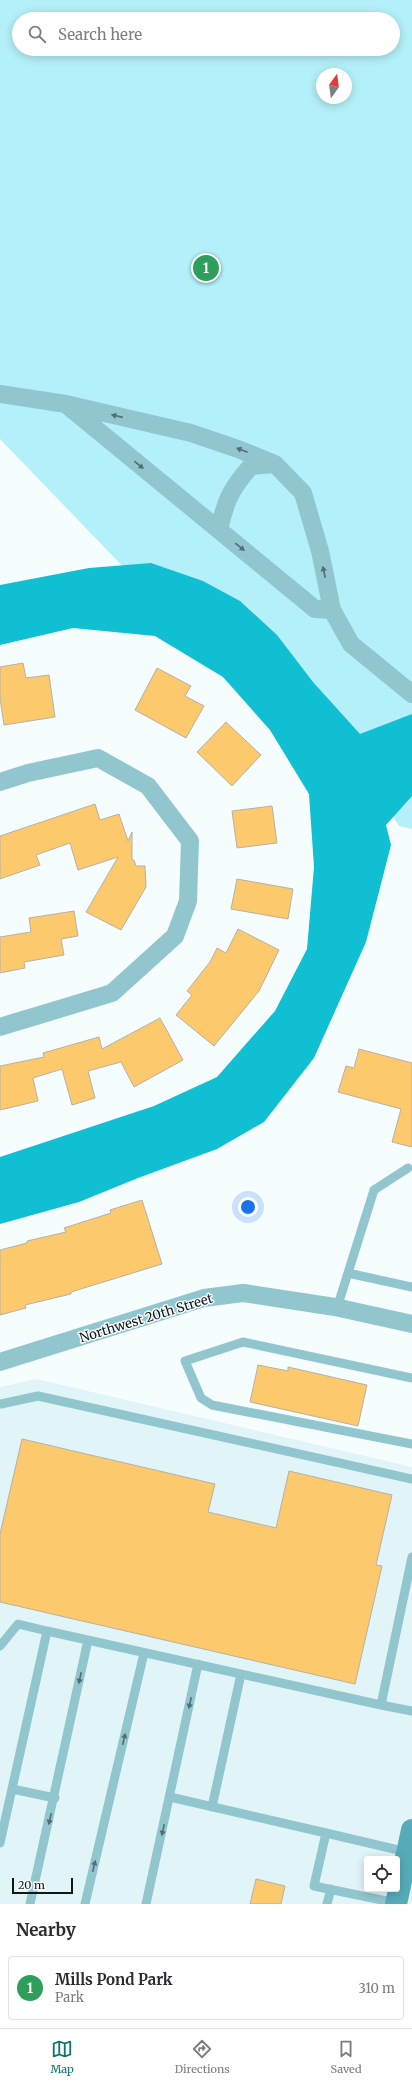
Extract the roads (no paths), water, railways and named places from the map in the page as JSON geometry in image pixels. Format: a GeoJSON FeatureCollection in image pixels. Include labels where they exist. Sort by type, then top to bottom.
{"type":"FeatureCollection","features":[{"type":"Feature","properties":{"kind":"main road"},"geometry":{"type":"LineString","coordinates":[[396,1904],[412,1830]]}},
{"type":"Feature","properties":{"kind":"street"},"geometry":{"type":"LineString","coordinates":[[0,394],[66,404],[191,433],[238,449],[275,464],[303,492],[320,551],[332,610],[351,644],[412,694]]}},
{"type":"Feature","properties":{"kind":"street"},"geometry":{"type":"LineString","coordinates":[[66,404],[315,609],[332,610]]}},
{"type":"Feature","properties":{"kind":"street"},"geometry":{"type":"LineString","coordinates":[[219,530],[225,503],[239,479],[251,466],[275,464]]}},
{"type":"Feature","properties":{"kind":"street"},"geometry":{"type":"LineString","coordinates":[[0,782],[28,773],[98,758],[148,786],[190,841],[188,901],[175,936],[112,993],[0,1027]]}},
{"type":"Feature","properties":{"kind":"street","name":"Northwest 20th Street"},"geometry":{"type":"LineString","coordinates":[[0,1362],[204,1298],[243,1293],[337,1308],[412,1324]]}},
{"type":"Feature","properties":{"kind":"lane"},"geometry":{"type":"LineString","coordinates":[[337,1308],[374,1190],[408,1168]]}},
{"type":"Feature","properties":{"kind":"lane"},"geometry":{"type":"LineString","coordinates":[[348,1273],[412,1287]]}},
{"type":"Feature","properties":{"kind":"lane"},"geometry":{"type":"LineString","coordinates":[[412,1378],[243,1342],[185,1361],[201,1398],[212,1405],[412,1444]]}},
{"type":"Feature","properties":{"kind":"lane"},"geometry":{"type":"LineString","coordinates":[[0,1405],[38,1396],[412,1479]]}},
{"type":"Feature","properties":{"kind":"lane"},"geometry":{"type":"LineString","coordinates":[[382,1705],[412,1557]]}},
{"type":"Feature","properties":{"kind":"lane"},"geometry":{"type":"LineString","coordinates":[[0,1646],[18,1624],[412,1711]]}},
{"type":"Feature","properties":{"kind":"lane"},"geometry":{"type":"LineString","coordinates":[[0,1843],[47,1631]]}},
{"type":"Feature","properties":{"kind":"lane"},"geometry":{"type":"LineString","coordinates":[[30,1904],[55,1798],[88,1640]]}},
{"type":"Feature","properties":{"kind":"lane"},"geometry":{"type":"LineString","coordinates":[[85,1904],[144,1653]]}},
{"type":"Feature","properties":{"kind":"lane"},"geometry":{"type":"LineString","coordinates":[[146,1904],[198,1664]]}},
{"type":"Feature","properties":{"kind":"lane"},"geometry":{"type":"LineString","coordinates":[[212,1807],[241,1674]]}},
{"type":"Feature","properties":{"kind":"lane"},"geometry":{"type":"LineString","coordinates":[[12,1789],[55,1798]]}},
{"type":"Feature","properties":{"kind":"lane"},"geometry":{"type":"LineString","coordinates":[[170,1797],[407,1852]]}},
{"type":"Feature","properties":{"kind":"lane"},"geometry":{"type":"LineString","coordinates":[[326,1833],[314,1886],[396,1904]]}},
{"type":"Feature","properties":{"kind":"lane"},"geometry":{"type":"LineString","coordinates":[[327,1904],[331,1889]]}},
{"type":"Feature","properties":{"kind":"water"},"geometry":{"type":"Polygon","coordinates":[[[151,563],[203,581],[240,601],[277,635],[313,682],[360,734],[412,714],[412,796],[386,825],[391,845],[366,942],[314,1058],[264,1122],[217,1149],[138,1178],[79,1202],[0,1224],[0,1157],[154,1106],[217,1077],[275,1011],[307,949],[314,867],[309,794],[270,730],[223,677],[155,636],[73,628],[0,645],[0,585],[89,568],[151,563]]]}},
{"type":"Feature","properties":{"kind":"place","name":"Mills Pond Park"},"geometry":{"type":"Point","coordinates":[206,268]}}]}
